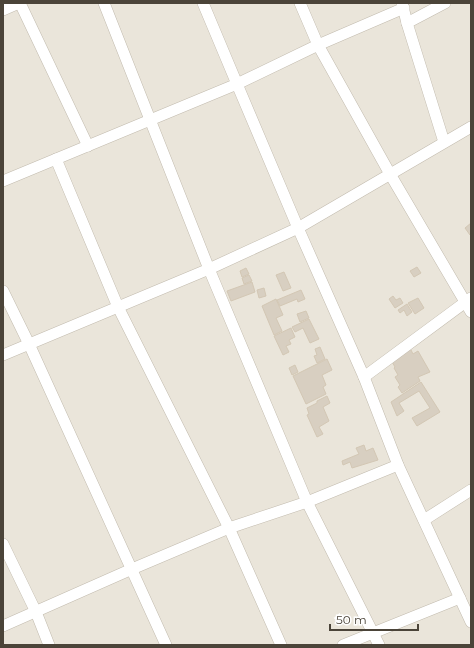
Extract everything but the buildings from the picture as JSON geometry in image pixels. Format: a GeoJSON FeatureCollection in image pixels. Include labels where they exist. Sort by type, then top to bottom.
{"type":"FeatureCollection","features":[{"type":"Feature","properties":{"kind":"street"},"geometry":{"type":"LineString","coordinates":[[3,10],[20,3],[88,146]]}},
{"type":"Feature","properties":{"kind":"street"},"geometry":{"type":"LineString","coordinates":[[104,3],[209,269],[307,502],[374,632],[379,645]]}},
{"type":"Feature","properties":{"kind":"street"},"geometry":{"type":"LineString","coordinates":[[203,3],[298,228],[364,377],[398,465],[471,622]]}},
{"type":"Feature","properties":{"kind":"street"},"geometry":{"type":"LineString","coordinates":[[300,3],[318,45],[390,174],[469,304],[364,377]]}},
{"type":"Feature","properties":{"kind":"street"},"geometry":{"type":"LineString","coordinates":[[407,23],[445,3]]}},
{"type":"Feature","properties":{"kind":"street"},"geometry":{"type":"LineString","coordinates":[[3,181],[237,84],[403,6],[444,142]]}},
{"type":"Feature","properties":{"kind":"street"},"geometry":{"type":"LineString","coordinates":[[3,355],[209,269],[298,228],[471,127]]}},
{"type":"Feature","properties":{"kind":"street"},"geometry":{"type":"LineString","coordinates":[[56,160],[118,307],[229,528],[281,645]]}},
{"type":"Feature","properties":{"kind":"street"},"geometry":{"type":"LineString","coordinates":[[3,291],[29,344],[166,645]]}},
{"type":"Feature","properties":{"kind":"street"},"geometry":{"type":"LineString","coordinates":[[3,626],[229,528],[307,502],[398,465]]}},
{"type":"Feature","properties":{"kind":"street"},"geometry":{"type":"LineString","coordinates":[[424,520],[471,490]]}},
{"type":"Feature","properties":{"kind":"street"},"geometry":{"type":"LineString","coordinates":[[3,544],[36,612],[49,645]]}},
{"type":"Feature","properties":{"kind":"street"},"geometry":{"type":"LineString","coordinates":[[343,645],[460,598]]}},
{"type":"Feature","properties":{"kind":"shaded area"},"geometry":{"type":"Polygon","coordinates":[[[3,3],[471,3],[471,645],[3,645],[3,3]]]}}]}
